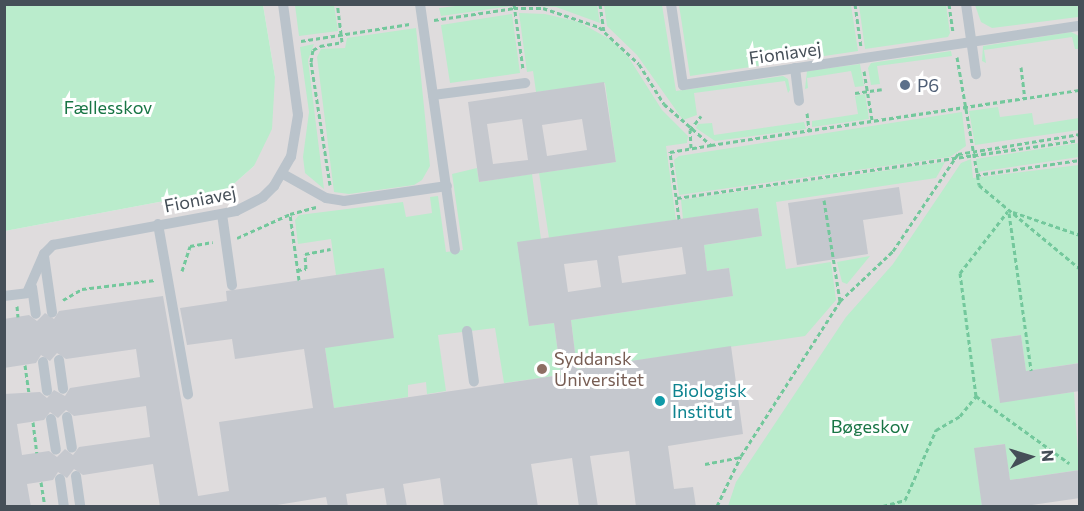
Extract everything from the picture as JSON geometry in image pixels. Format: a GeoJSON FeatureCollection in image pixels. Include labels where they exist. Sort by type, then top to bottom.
{"type":"FeatureCollection","features":[{"type":"Feature","properties":{"kind":"lane","name":"Fioniavej"},"geometry":{"type":"LineString","coordinates":[[44,254],[53,246],[78,238],[222,214],[263,197],[283,174],[296,140],[298,115],[284,4]]}},
{"type":"Feature","properties":{"kind":"lane"},"geometry":{"type":"LineString","coordinates":[[420,4],[455,250]]}},
{"type":"Feature","properties":{"kind":"lane","name":"Fioniavej"},"geometry":{"type":"LineString","coordinates":[[671,4],[683,85],[1080,26]]}},
{"type":"Feature","properties":{"kind":"lane"},"geometry":{"type":"LineString","coordinates":[[966,4],[976,74]]}},
{"type":"Feature","properties":{"kind":"lane"},"geometry":{"type":"LineString","coordinates":[[795,68],[803,105]]}},
{"type":"Feature","properties":{"kind":"lane"},"geometry":{"type":"LineString","coordinates":[[433,95],[525,78]]}},
{"type":"Feature","properties":{"kind":"lane"},"geometry":{"type":"LineString","coordinates":[[283,174],[326,198],[344,201],[447,186]]}},
{"type":"Feature","properties":{"kind":"lane"},"geometry":{"type":"LineString","coordinates":[[222,214],[232,285]]}},
{"type":"Feature","properties":{"kind":"lane"},"geometry":{"type":"LineString","coordinates":[[158,224],[188,394]]}},
{"type":"Feature","properties":{"kind":"lane"},"geometry":{"type":"LineString","coordinates":[[4,296],[27,293],[32,287],[44,254]]}},
{"type":"Feature","properties":{"kind":"lane"},"geometry":{"type":"LineString","coordinates":[[44,254],[52,312]]}},
{"type":"Feature","properties":{"kind":"lane"},"geometry":{"type":"LineString","coordinates":[[32,287],[36,314]]}},
{"type":"Feature","properties":{"kind":"lane"},"geometry":{"type":"LineString","coordinates":[[467,331],[474,382]]}},
{"type":"Feature","properties":{"kind":"lane"},"geometry":{"type":"LineString","coordinates":[[59,360],[63,389]]}},
{"type":"Feature","properties":{"kind":"lane"},"geometry":{"type":"LineString","coordinates":[[43,362],[47,391]]}},
{"type":"Feature","properties":{"kind":"lane"},"geometry":{"type":"LineString","coordinates":[[67,417],[72,448]]}},
{"type":"Feature","properties":{"kind":"lane"},"geometry":{"type":"LineString","coordinates":[[51,419],[56,450]]}},
{"type":"Feature","properties":{"kind":"lane"},"geometry":{"type":"LineString","coordinates":[[76,477],[80,507]]}},
{"type":"Feature","properties":{"kind":"lane"},"geometry":{"type":"LineString","coordinates":[[60,479],[64,507]]}},
{"type":"Feature","properties":{"kind":"path"},"geometry":{"type":"LineString","coordinates":[[298,280],[290,214],[314,208],[326,198],[330,186],[311,62],[313,50],[342,42],[337,4]]}},
{"type":"Feature","properties":{"kind":"path"},"geometry":{"type":"LineString","coordinates":[[514,4],[525,78]]}},
{"type":"Feature","properties":{"kind":"path"},"geometry":{"type":"LineString","coordinates":[[600,4],[604,31]]}},
{"type":"Feature","properties":{"kind":"path"},"geometry":{"type":"LineString","coordinates":[[949,4],[971,150],[979,185],[1080,269]]}},
{"type":"Feature","properties":{"kind":"path"},"geometry":{"type":"LineString","coordinates":[[289,42],[423,22]]}},
{"type":"Feature","properties":{"kind":"path"},"geometry":{"type":"LineString","coordinates":[[1021,68],[1025,98]]}},
{"type":"Feature","properties":{"kind":"path"},"geometry":{"type":"LineString","coordinates":[[855,93],[882,88]]}},
{"type":"Feature","properties":{"kind":"path"},"geometry":{"type":"LineString","coordinates":[[803,105],[809,129]]}},
{"type":"Feature","properties":{"kind":"path"},"geometry":{"type":"LineString","coordinates":[[692,148],[690,130],[701,116]]}},
{"type":"Feature","properties":{"kind":"path"},"geometry":{"type":"LineString","coordinates":[[717,507],[741,456],[840,301],[893,251],[955,158],[971,150],[1080,134]]}},
{"type":"Feature","properties":{"kind":"path"},"geometry":{"type":"LineString","coordinates":[[677,198],[1080,140]]}},
{"type":"Feature","properties":{"kind":"path"},"geometry":{"type":"LineString","coordinates":[[679,219],[670,152],[711,145]]}},
{"type":"Feature","properties":{"kind":"path"},"geometry":{"type":"LineString","coordinates":[[976,175],[1080,160]]}},
{"type":"Feature","properties":{"kind":"path"},"geometry":{"type":"LineString","coordinates":[[824,200],[840,301]]}},
{"type":"Feature","properties":{"kind":"path"},"geometry":{"type":"LineString","coordinates":[[1008,211],[1080,235]]}},
{"type":"Feature","properties":{"kind":"path"},"geometry":{"type":"LineString","coordinates":[[1008,211],[1031,370]]}},
{"type":"Feature","properties":{"kind":"path"},"geometry":{"type":"LineString","coordinates":[[883,507],[905,500],[936,430],[960,417],[976,396],[960,273],[1008,211]]}},
{"type":"Feature","properties":{"kind":"path"},"geometry":{"type":"LineString","coordinates":[[297,270],[306,269],[305,254],[331,249]]}},
{"type":"Feature","properties":{"kind":"path"},"geometry":{"type":"LineString","coordinates":[[25,365],[29,394]]}},
{"type":"Feature","properties":{"kind":"path"},"geometry":{"type":"LineString","coordinates":[[976,396],[1069,463]]}},
{"type":"Feature","properties":{"kind":"path"},"geometry":{"type":"LineString","coordinates":[[33,422],[37,453]]}},
{"type":"Feature","properties":{"kind":"path"},"geometry":{"type":"LineString","coordinates":[[705,464],[741,456]]}},
{"type":"Feature","properties":{"kind":"path"},"geometry":{"type":"LineString","coordinates":[[41,482],[45,507]]}},
{"type":"Feature","properties":{"kind":"shaded area","name":"Syddansk Universitet"},"geometry":{"type":"Polygon","coordinates":[[[263,5],[1079,5],[1079,506],[5,506],[5,231],[228,189],[254,166],[275,77],[263,5]]]}},
{"type":"Feature","properties":{"kind":"green space","name":"Fællesskov"},"geometry":{"type":"Polygon","coordinates":[[[5,4],[263,5],[275,77],[272,129],[254,166],[228,189],[5,231],[5,4]]]}},
{"type":"Feature","properties":{"kind":"green space"},"geometry":{"type":"Polygon","coordinates":[[[510,4],[511,6],[441,16],[439,8],[510,4]]]}},
{"type":"Feature","properties":{"kind":"green space"},"geometry":{"type":"Polygon","coordinates":[[[295,5],[334,5],[338,31],[299,36],[295,5]]]}},
{"type":"Feature","properties":{"kind":"green space"},"geometry":{"type":"Polygon","coordinates":[[[518,5],[597,5],[600,23],[556,7],[518,5]]]}},
{"type":"Feature","properties":{"kind":"green space"},"geometry":{"type":"Polygon","coordinates":[[[604,5],[662,5],[676,91],[783,76],[788,79],[790,90],[788,93],[785,81],[694,93],[697,115],[683,120],[637,55],[607,26],[604,5]]]}},
{"type":"Feature","properties":{"kind":"green space"},"geometry":{"type":"Polygon","coordinates":[[[679,5],[851,5],[858,51],[690,76],[679,5]]]}},
{"type":"Feature","properties":{"kind":"green space"},"geometry":{"type":"Polygon","coordinates":[[[859,5],[946,5],[950,33],[948,37],[865,49],[859,5]]]}},
{"type":"Feature","properties":{"kind":"green space"},"geometry":{"type":"Polygon","coordinates":[[[975,5],[1078,5],[1078,17],[992,28],[981,22],[975,5]]]}},
{"type":"Feature","properties":{"kind":"green space"},"geometry":{"type":"Polygon","coordinates":[[[519,13],[545,14],[579,22],[611,40],[629,58],[662,110],[688,136],[687,143],[666,146],[676,220],[549,238],[539,173],[616,162],[605,83],[536,92],[533,71],[527,72],[519,13]]]}},
{"type":"Feature","properties":{"kind":"green space"},"geometry":{"type":"Polygon","coordinates":[[[512,14],[520,73],[450,83],[441,25],[512,14]]]}},
{"type":"Feature","properties":{"kind":"green space"},"geometry":{"type":"Polygon","coordinates":[[[416,28],[430,166],[422,180],[414,185],[349,194],[334,192],[317,57],[321,49],[345,48],[347,38],[416,28]]]}},
{"type":"Feature","properties":{"kind":"green space"},"geometry":{"type":"Polygon","coordinates":[[[1071,32],[1079,36],[1079,49],[1075,49],[1072,37],[984,50],[986,63],[982,61],[983,46],[1071,32]]]}},
{"type":"Feature","properties":{"kind":"green space"},"geometry":{"type":"Polygon","coordinates":[[[314,44],[308,60],[324,189],[305,173],[303,157],[309,112],[300,47],[314,44]]]}},
{"type":"Feature","properties":{"kind":"green space"},"geometry":{"type":"Polygon","coordinates":[[[951,51],[952,56],[877,66],[880,84],[871,85],[868,68],[871,63],[951,51]]]}},
{"type":"Feature","properties":{"kind":"green space"},"geometry":{"type":"Polygon","coordinates":[[[860,64],[864,86],[855,87],[851,71],[807,78],[808,88],[805,89],[807,71],[860,64]]]}},
{"type":"Feature","properties":{"kind":"green space"},"geometry":{"type":"Polygon","coordinates":[[[865,94],[869,119],[812,127],[812,121],[858,114],[855,96],[865,94]]]}},
{"type":"Feature","properties":{"kind":"green space"},"geometry":{"type":"Polygon","coordinates":[[[998,107],[1000,117],[1032,113],[1034,125],[1079,118],[1079,130],[975,145],[969,111],[998,107]]]}},
{"type":"Feature","properties":{"kind":"green space"},"geometry":{"type":"Polygon","coordinates":[[[962,112],[966,146],[950,157],[679,195],[674,160],[679,156],[962,112]]]}},
{"type":"Feature","properties":{"kind":"green space"},"geometry":{"type":"Polygon","coordinates":[[[804,122],[806,129],[715,141],[696,128],[698,124],[712,123],[714,135],[804,122]]]}},
{"type":"Feature","properties":{"kind":"green space"},"geometry":{"type":"Polygon","coordinates":[[[1079,143],[1079,157],[978,172],[976,159],[1079,143]]]}},
{"type":"Feature","properties":{"kind":"green space","name":"Bøgeskov"},"geometry":{"type":"Polygon","coordinates":[[[971,159],[973,178],[1079,165],[1079,363],[1026,371],[1021,335],[991,339],[1000,402],[1074,392],[1079,470],[1010,480],[1004,444],[975,448],[982,506],[728,506],[736,482],[846,317],[893,264],[961,163],[971,159]]]}},
{"type":"Feature","properties":{"kind":"green space"},"geometry":{"type":"Polygon","coordinates":[[[945,162],[936,178],[776,202],[786,269],[831,262],[836,300],[805,336],[577,369],[571,320],[733,296],[729,268],[707,271],[704,245],[762,236],[758,208],[683,219],[681,200],[945,162]]]}},
{"type":"Feature","properties":{"kind":"green space"},"geometry":{"type":"Polygon","coordinates":[[[477,168],[479,182],[532,174],[541,239],[529,326],[554,323],[561,375],[504,383],[495,328],[438,335],[446,391],[427,394],[426,382],[408,385],[408,397],[334,408],[325,348],[384,268],[336,275],[331,239],[298,244],[295,220],[299,215],[403,202],[406,217],[432,213],[430,197],[438,196],[446,252],[463,250],[452,174],[477,168]]]}},
{"type":"Feature","properties":{"kind":"green space"},"geometry":{"type":"Polygon","coordinates":[[[870,256],[847,284],[842,282],[837,262],[870,256]]]}},
{"type":"Feature","properties":{"kind":"building"},"geometry":{"type":"Polygon","coordinates":[[[604,82],[616,162],[479,182],[468,102],[604,82]],[[522,119],[487,124],[493,164],[528,160],[522,119]],[[582,119],[542,125],[547,156],[587,150],[582,119]]]}},
{"type":"Feature","properties":{"kind":"building"},"geometry":{"type":"Polygon","coordinates":[[[899,187],[903,214],[863,220],[868,254],[797,265],[788,203],[899,187]]]}},
{"type":"Feature","properties":{"kind":"building"},"geometry":{"type":"Polygon","coordinates":[[[758,208],[762,236],[704,245],[707,271],[729,268],[733,296],[571,320],[577,369],[731,346],[743,434],[668,446],[674,489],[693,487],[696,507],[636,507],[629,451],[590,456],[598,507],[579,507],[572,458],[531,464],[538,507],[444,507],[440,478],[403,484],[407,507],[387,507],[384,488],[346,494],[348,507],[328,507],[326,497],[265,507],[160,507],[153,464],[83,475],[74,469],[67,478],[58,472],[53,480],[27,484],[31,507],[4,507],[4,394],[40,392],[47,398],[54,390],[65,396],[70,388],[140,377],[136,349],[66,359],[57,353],[50,361],[41,355],[36,363],[4,368],[4,319],[29,315],[37,321],[45,313],[54,319],[59,311],[163,296],[198,496],[229,491],[219,422],[313,408],[304,349],[235,359],[232,339],[187,345],[180,308],[227,301],[226,291],[384,268],[394,338],[325,348],[334,408],[561,375],[554,323],[529,326],[517,242],[758,208]],[[682,247],[618,256],[622,283],[686,274],[682,247]],[[597,260],[564,264],[568,292],[601,287],[597,260]],[[146,406],[74,416],[66,410],[58,418],[50,412],[44,420],[17,424],[22,455],[49,451],[57,457],[65,449],[73,455],[79,447],[150,437],[146,406]]]}},
{"type":"Feature","properties":{"kind":"building"},"geometry":{"type":"Polygon","coordinates":[[[1021,335],[1026,371],[1080,363],[1080,391],[1000,403],[991,339],[1021,335]]]}},
{"type":"Feature","properties":{"kind":"building"},"geometry":{"type":"Polygon","coordinates":[[[1005,444],[1010,480],[1080,470],[1080,498],[1018,507],[982,507],[974,448],[1005,444]]]}},
{"type":"Feature","properties":{"kind":"place","name":"P6"},"geometry":{"type":"Point","coordinates":[905,85]}},
{"type":"Feature","properties":{"kind":"place","name":"Syddansk Universitet"},"geometry":{"type":"Point","coordinates":[542,369]}},
{"type":"Feature","properties":{"kind":"place","name":"Biologisk Institut"},"geometry":{"type":"Point","coordinates":[660,401]}}]}
